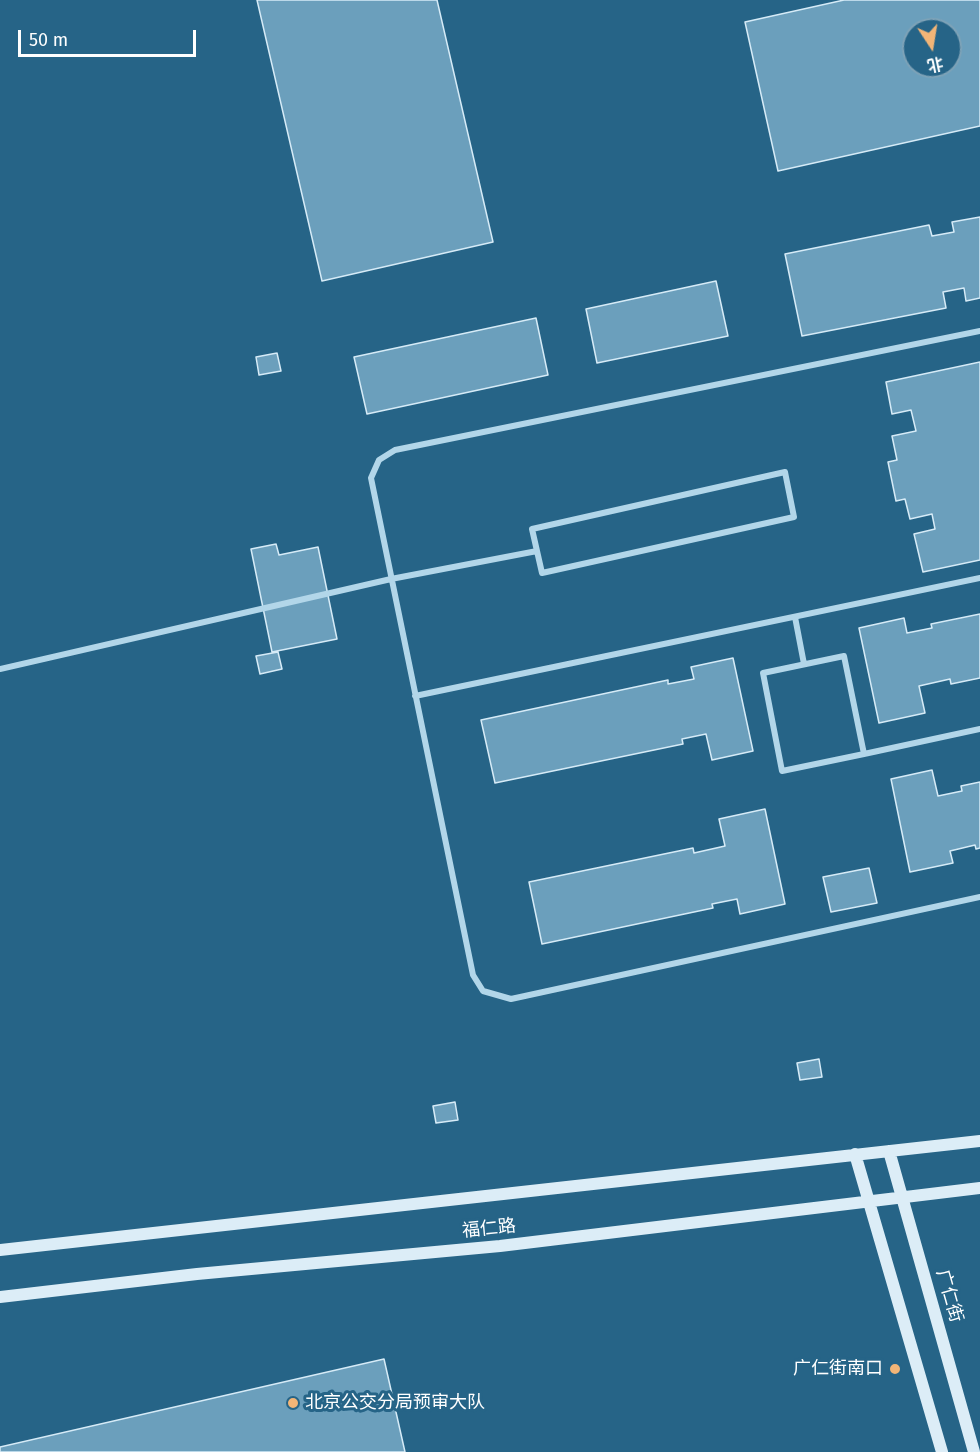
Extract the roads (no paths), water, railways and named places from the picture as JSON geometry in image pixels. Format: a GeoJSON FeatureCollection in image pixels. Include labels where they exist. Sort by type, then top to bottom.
{"type":"FeatureCollection","features":[{"type":"Feature","properties":{"kind":"main road","name":"福仁路"},"geometry":{"type":"LineString","coordinates":[[0,1250],[980,1141]]}},
{"type":"Feature","properties":{"kind":"main road","name":"广仁街"},"geometry":{"type":"LineString","coordinates":[[889,1151],[974,1452]]}},
{"type":"Feature","properties":{"kind":"main road"},"geometry":{"type":"LineString","coordinates":[[855,1154],[942,1452]]}},
{"type":"Feature","properties":{"kind":"main road","name":"福仁路"},"geometry":{"type":"LineString","coordinates":[[0,1298],[197,1274],[500,1246],[980,1188]]}},
{"type":"Feature","properties":{"kind":"street"},"geometry":{"type":"LineString","coordinates":[[980,332],[395,450],[379,460],[371,477],[472,975],[483,991],[497,997],[511,999],[980,897]]}},
{"type":"Feature","properties":{"kind":"street"},"geometry":{"type":"LineString","coordinates":[[784,472],[794,518],[542,573],[537,552],[532,529],[784,472]]}},
{"type":"Feature","properties":{"kind":"street"},"geometry":{"type":"LineString","coordinates":[[0,669],[390,579],[537,552]]}},
{"type":"Feature","properties":{"kind":"street"},"geometry":{"type":"LineString","coordinates":[[415,696],[980,578]]}},
{"type":"Feature","properties":{"kind":"street"},"geometry":{"type":"LineString","coordinates":[[795,617],[804,664]]}},
{"type":"Feature","properties":{"kind":"street"},"geometry":{"type":"LineString","coordinates":[[864,754],[844,656],[763,673],[782,771],[864,754],[980,729]]}},
{"type":"Feature","properties":{"kind":"place","name":"广仁街南口"},"geometry":{"type":"Point","coordinates":[895,1369]}},
{"type":"Feature","properties":{"kind":"place","name":"北京公交分局预审大队"},"geometry":{"type":"Point","coordinates":[293,1403]}}]}
